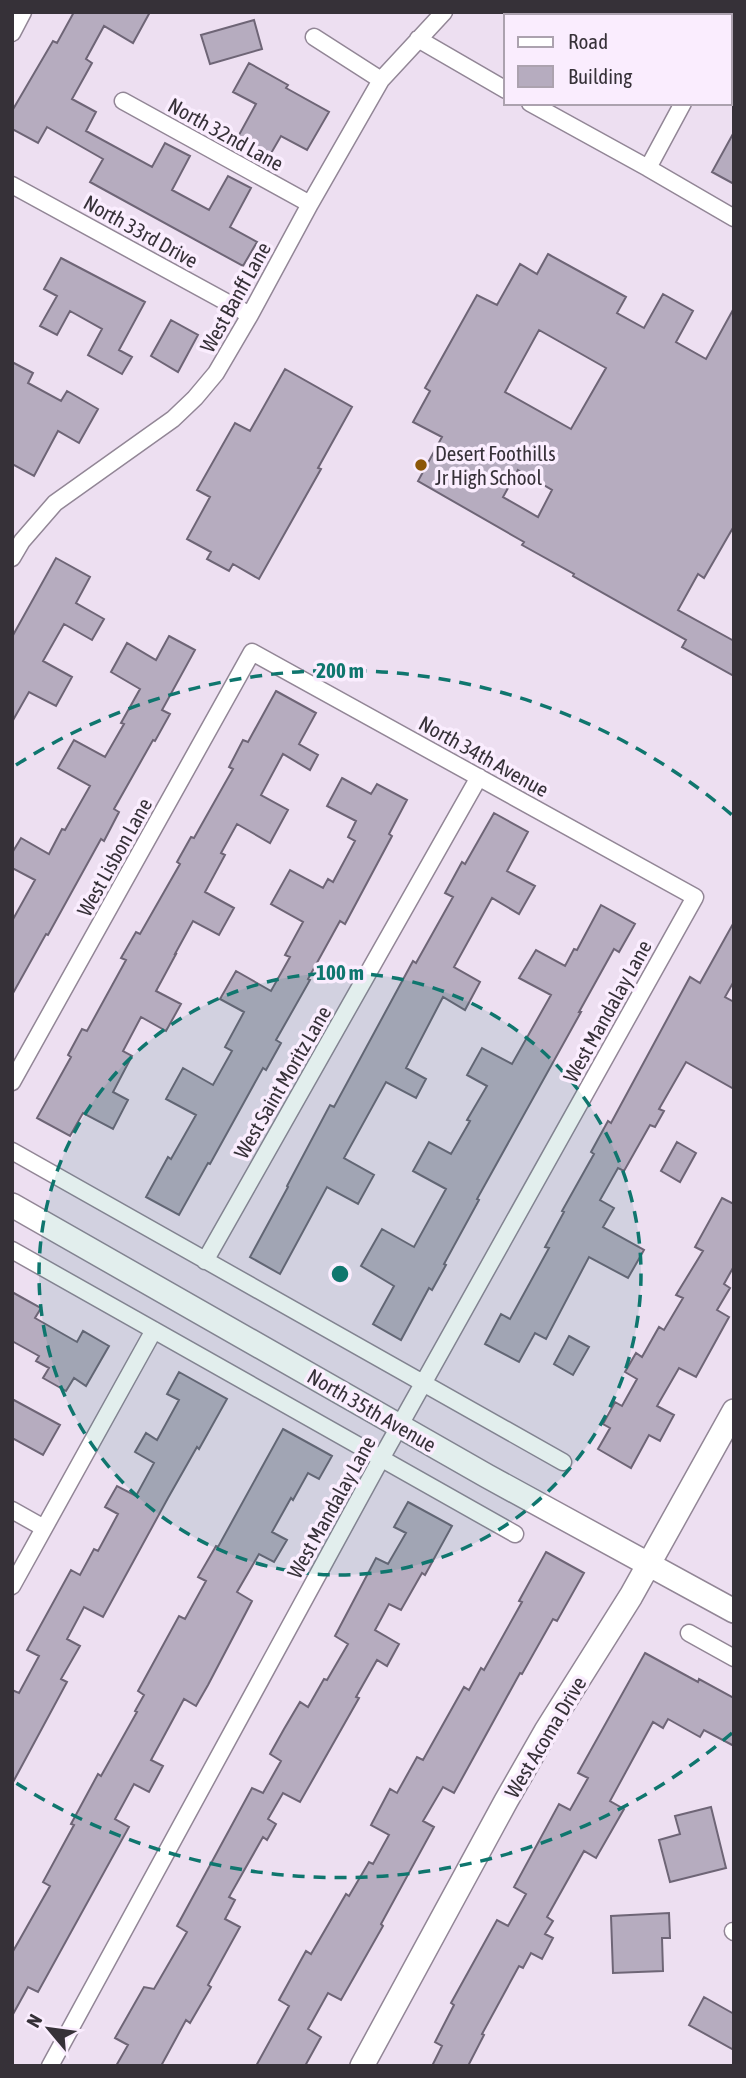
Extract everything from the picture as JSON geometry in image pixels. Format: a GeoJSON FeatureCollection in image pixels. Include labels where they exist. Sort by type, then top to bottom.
{"type":"FeatureCollection","features":[{"type":"Feature","properties":{"kind":"main road","name":"North 35th Avenue"},"geometry":{"type":"LineString","coordinates":[[12,1205],[487,1476],[734,1611]]}},
{"type":"Feature","properties":{"kind":"main road","name":"West Acoma Drive"},"geometry":{"type":"LineString","coordinates":[[362,2066],[506,1801],[546,1731],[617,1621],[734,1411]]}},
{"type":"Feature","properties":{"kind":"street"},"geometry":{"type":"LineString","coordinates":[[12,33],[23,12]]}},
{"type":"Feature","properties":{"kind":"street","name":"West Banff Lane"},"geometry":{"type":"LineString","coordinates":[[12,558],[22,541],[55,503],[173,419],[216,373],[381,80],[444,12]]}},
{"type":"Feature","properties":{"kind":"street"},"geometry":{"type":"LineString","coordinates":[[314,37],[381,80]]}},
{"type":"Feature","properties":{"kind":"street"},"geometry":{"type":"LineString","coordinates":[[418,39],[504,89]]}},
{"type":"Feature","properties":{"kind":"street","name":"North 32nd Lane"},"geometry":{"type":"LineString","coordinates":[[123,101],[310,204]]}},
{"type":"Feature","properties":{"kind":"street"},"geometry":{"type":"LineString","coordinates":[[534,105],[734,218]]}},
{"type":"Feature","properties":{"kind":"street"},"geometry":{"type":"LineString","coordinates":[[648,168],[682,105]]}},
{"type":"Feature","properties":{"kind":"street","name":"North 33rd Drive"},"geometry":{"type":"LineString","coordinates":[[12,185],[250,315]]}},
{"type":"Feature","properties":{"kind":"street","name":"North 34th Avenue"},"geometry":{"type":"LineString","coordinates":[[252,652],[695,897]]}},
{"type":"Feature","properties":{"kind":"street","name":"West Lisbon Lane"},"geometry":{"type":"LineString","coordinates":[[12,1083],[252,652]]}},
{"type":"Feature","properties":{"kind":"street","name":"West Saint Moritz Lane"},"geometry":{"type":"LineString","coordinates":[[205,1261],[479,777]]}},
{"type":"Feature","properties":{"kind":"street","name":"West Mandalay Lane"},"geometry":{"type":"LineString","coordinates":[[50,2066],[382,1457],[695,897]]}},
{"type":"Feature","properties":{"kind":"street"},"geometry":{"type":"LineString","coordinates":[[12,1151],[563,1462]]}},
{"type":"Feature","properties":{"kind":"street","name":"North 35th Avenue"},"geometry":{"type":"LineString","coordinates":[[12,1250],[515,1534]]}},
{"type":"Feature","properties":{"kind":"street"},"geometry":{"type":"LineString","coordinates":[[12,1587],[154,1330]]}},
{"type":"Feature","properties":{"kind":"street"},"geometry":{"type":"LineString","coordinates":[[12,1510],[44,1528]]}},
{"type":"Feature","properties":{"kind":"street"},"geometry":{"type":"LineString","coordinates":[[689,1633],[734,1658]]}},
{"type":"Feature","properties":{"kind":"building"},"geometry":{"type":"Polygon","coordinates":[[[74,12],[150,12],[133,43],[104,26],[86,59],[92,63],[72,99],[96,112],[86,131],[152,167],[165,143],[190,156],[172,190],[209,210],[228,176],[251,188],[230,227],[257,242],[243,266],[90,182],[103,159],[47,127],[38,143],[12,129],[12,111],[53,41],[57,43],[74,12]]]}},
{"type":"Feature","properties":{"kind":"building"},"geometry":{"type":"Polygon","coordinates":[[[254,20],[262,49],[210,64],[201,35],[254,20]]]}},
{"type":"Feature","properties":{"kind":"building"},"geometry":{"type":"Polygon","coordinates":[[[249,63],[329,112],[307,150],[281,136],[266,162],[234,144],[256,104],[233,92],[249,63]]]}},
{"type":"Feature","properties":{"kind":"building"},"geometry":{"type":"Polygon","coordinates":[[[734,132],[734,184],[712,172],[734,132]]]}},
{"type":"Feature","properties":{"kind":"building"},"geometry":{"type":"Polygon","coordinates":[[[548,254],[626,297],[617,313],[644,328],[663,294],[693,311],[676,342],[706,359],[734,308],[734,526],[704,578],[698,574],[678,610],[734,641],[734,676],[682,647],[686,640],[573,576],[574,574],[522,545],[524,542],[418,481],[442,437],[413,422],[430,391],[425,388],[477,295],[497,305],[520,264],[537,274],[548,254]],[[539,330],[505,392],[571,429],[606,368],[539,330]],[[518,470],[503,497],[538,517],[552,490],[518,470]]]}},
{"type":"Feature","properties":{"kind":"building"},"geometry":{"type":"Polygon","coordinates":[[[61,258],[145,302],[119,350],[132,357],[122,374],[88,355],[102,329],[70,311],[57,335],[40,326],[57,296],[44,289],[61,258]]]}},
{"type":"Feature","properties":{"kind":"building"},"geometry":{"type":"Polygon","coordinates":[[[171,320],[198,335],[178,372],[151,356],[171,320]]]}},
{"type":"Feature","properties":{"kind":"building"},"geometry":{"type":"Polygon","coordinates":[[[12,362],[33,373],[28,383],[61,401],[67,391],[98,409],[79,443],[58,431],[34,476],[12,464],[12,362]]]}},
{"type":"Feature","properties":{"kind":"building"},"geometry":{"type":"Polygon","coordinates":[[[285,369],[352,407],[318,468],[321,469],[259,579],[233,564],[229,571],[207,559],[211,552],[187,539],[210,497],[197,490],[235,423],[250,431],[285,369]]]}},
{"type":"Feature","properties":{"kind":"building"},"geometry":{"type":"Polygon","coordinates":[[[56,558],[90,577],[76,603],[104,619],[92,640],[64,624],[43,661],[72,677],[56,706],[29,692],[12,722],[12,637],[56,558]]]}},
{"type":"Feature","properties":{"kind":"building"},"geometry":{"type":"Polygon","coordinates":[[[169,636],[195,650],[162,710],[170,714],[114,809],[119,812],[104,841],[101,839],[12,995],[12,921],[35,880],[12,868],[12,853],[21,838],[49,854],[90,786],[58,768],[74,740],[105,757],[140,689],[111,672],[127,643],[156,660],[169,636]]]}},
{"type":"Feature","properties":{"kind":"building"},"geometry":{"type":"Polygon","coordinates":[[[276,691],[316,713],[299,744],[318,755],[310,770],[283,754],[261,795],[288,810],[270,843],[237,824],[221,853],[225,855],[205,892],[234,908],[219,935],[193,921],[156,991],[181,1004],[166,1031],[141,1017],[123,1051],[132,1056],[113,1092],[128,1100],[113,1129],[83,1113],[70,1136],[37,1118],[71,1057],[68,1055],[82,1029],[87,1031],[126,960],[121,958],[136,932],[140,934],[180,864],[177,862],[191,837],[194,838],[233,769],[229,767],[243,740],[248,742],[276,691]]]}},
{"type":"Feature","properties":{"kind":"building"},"geometry":{"type":"Polygon","coordinates":[[[342,778],[371,794],[377,784],[407,800],[389,834],[392,836],[345,924],[340,921],[276,1040],[281,1043],[266,1070],[263,1068],[179,1215],[146,1197],[196,1115],[166,1099],[183,1068],[213,1085],[232,1051],[225,1047],[244,1012],[220,999],[236,971],[271,991],[290,957],[285,955],[303,922],[271,904],[290,870],[323,888],[328,879],[333,882],[355,841],[348,837],[356,821],[327,806],[342,778]]]}},
{"type":"Feature","properties":{"kind":"building"},"geometry":{"type":"Polygon","coordinates":[[[494,813],[528,832],[507,871],[535,886],[519,914],[492,898],[454,967],[480,982],[465,1010],[443,997],[406,1068],[426,1079],[416,1098],[386,1082],[344,1158],[374,1175],[358,1204],[327,1187],[280,1274],[250,1257],[330,1105],[334,1107],[413,961],[416,963],[453,897],[445,893],[494,813]]]}},
{"type":"Feature","properties":{"kind":"building"},"geometry":{"type":"Polygon","coordinates":[[[601,905],[635,924],[619,952],[614,949],[477,1199],[479,1200],[444,1264],[446,1265],[432,1290],[429,1288],[401,1340],[373,1324],[394,1286],[361,1266],[382,1229],[414,1247],[446,1189],[413,1171],[429,1142],[451,1154],[470,1121],[467,1120],[487,1086],[467,1075],[482,1048],[512,1064],[551,995],[519,978],[536,950],[565,966],[574,949],[577,950],[601,905]]]}},
{"type":"Feature","properties":{"kind":"building"},"geometry":{"type":"Polygon","coordinates":[[[734,922],[734,981],[725,997],[734,1002],[734,1089],[686,1062],[659,1109],[664,1111],[655,1127],[650,1125],[624,1171],[618,1168],[600,1200],[614,1208],[603,1227],[644,1250],[628,1278],[589,1257],[546,1339],[535,1333],[519,1362],[485,1344],[501,1314],[510,1319],[549,1248],[545,1247],[594,1154],[591,1152],[608,1121],[611,1123],[690,977],[700,983],[734,922]]]}},
{"type":"Feature","properties":{"kind":"building"},"geometry":{"type":"Polygon","coordinates":[[[677,1142],[696,1153],[680,1182],[661,1171],[677,1142]]]}},
{"type":"Feature","properties":{"kind":"building"},"geometry":{"type":"Polygon","coordinates":[[[722,1198],[734,1204],[734,1266],[724,1284],[730,1288],[717,1310],[729,1317],[696,1377],[679,1368],[657,1406],[674,1415],[660,1441],[649,1435],[631,1468],[598,1449],[610,1428],[603,1424],[615,1402],[622,1406],[637,1379],[625,1372],[636,1353],[642,1357],[659,1327],[664,1330],[683,1298],[676,1295],[703,1251],[695,1247],[722,1198]]]}},
{"type":"Feature","properties":{"kind":"building"},"geometry":{"type":"Polygon","coordinates":[[[12,1292],[41,1308],[35,1318],[77,1342],[83,1331],[109,1346],[86,1386],[74,1378],[66,1391],[43,1378],[49,1368],[36,1361],[39,1356],[12,1341],[12,1292]]]}},
{"type":"Feature","properties":{"kind":"building"},"geometry":{"type":"Polygon","coordinates":[[[569,1336],[589,1347],[573,1375],[554,1364],[569,1336]]]}},
{"type":"Feature","properties":{"kind":"building"},"geometry":{"type":"Polygon","coordinates":[[[179,1372],[227,1399],[199,1449],[197,1447],[103,1617],[84,1607],[67,1639],[80,1646],[61,1679],[67,1682],[12,1784],[12,1690],[19,1693],[39,1656],[27,1650],[71,1570],[80,1575],[94,1549],[98,1551],[118,1514],[105,1507],[117,1486],[136,1496],[154,1463],[135,1452],[146,1433],[157,1440],[179,1400],[167,1394],[179,1372]]]}},
{"type":"Feature","properties":{"kind":"building"},"geometry":{"type":"Polygon","coordinates":[[[12,1399],[60,1425],[43,1455],[12,1438],[12,1399]]]}},
{"type":"Feature","properties":{"kind":"building"},"geometry":{"type":"Polygon","coordinates":[[[283,1429],[332,1456],[319,1479],[308,1473],[272,1532],[287,1540],[274,1562],[259,1554],[237,1592],[252,1601],[208,1685],[196,1706],[184,1699],[151,1760],[163,1766],[149,1792],[134,1784],[115,1819],[129,1827],[38,1992],[28,1987],[12,2016],[12,1953],[50,1886],[43,1882],[98,1774],[101,1776],[137,1712],[135,1711],[144,1695],[138,1691],[179,1616],[185,1619],[206,1581],[198,1577],[216,1546],[218,1547],[283,1429]]]}},
{"type":"Feature","properties":{"kind":"building"},"geometry":{"type":"Polygon","coordinates":[[[408,1502],[452,1526],[425,1575],[422,1573],[401,1610],[389,1604],[375,1630],[399,1644],[387,1666],[377,1660],[356,1697],[359,1698],[300,1802],[283,1793],[268,1819],[276,1824],[267,1840],[263,1837],[229,1897],[235,1900],[225,1919],[240,1927],[190,2023],[186,2020],[161,2066],[116,2066],[128,2045],[115,2038],[144,1987],[154,1989],[187,1932],[177,1926],[252,1788],[263,1793],[281,1761],[270,1754],[284,1729],[300,1702],[308,1707],[348,1644],[335,1636],[376,1558],[388,1564],[406,1533],[394,1527],[408,1502]]]}},
{"type":"Feature","properties":{"kind":"building"},"geometry":{"type":"Polygon","coordinates":[[[546,1552],[584,1573],[557,1621],[553,1619],[522,1674],[520,1673],[454,1793],[443,1787],[423,1821],[434,1827],[381,1924],[383,1926],[341,2000],[328,1993],[308,2029],[321,2037],[305,2066],[256,2066],[289,2006],[279,2000],[306,1951],[311,1954],[346,1894],[349,1896],[369,1862],[373,1864],[389,1835],[371,1825],[390,1789],[397,1793],[417,1757],[423,1760],[464,1687],[469,1690],[481,1668],[484,1670],[546,1552]]]}},
{"type":"Feature","properties":{"kind":"building"},"geometry":{"type":"Polygon","coordinates":[[[645,1653],[734,1698],[734,1746],[704,1730],[700,1737],[668,1719],[663,1728],[653,1722],[610,1801],[624,1809],[596,1858],[584,1851],[547,1917],[553,1921],[545,1934],[553,1938],[542,1959],[531,1953],[523,1968],[519,1966],[468,2066],[432,2066],[442,2046],[435,2042],[454,2005],[451,2003],[497,1920],[508,1926],[526,1894],[514,1887],[559,1804],[570,1810],[588,1778],[578,1773],[645,1653]]]}},
{"type":"Feature","properties":{"kind":"building"},"geometry":{"type":"Polygon","coordinates":[[[711,1807],[726,1868],[670,1882],[659,1840],[680,1834],[675,1816],[711,1807]]]}},
{"type":"Feature","properties":{"kind":"building"},"geometry":{"type":"Polygon","coordinates":[[[669,1913],[670,1938],[662,1938],[663,1971],[613,1973],[611,1916],[669,1913]]]}},
{"type":"Feature","properties":{"kind":"building"},"geometry":{"type":"Polygon","coordinates":[[[704,1997],[734,2014],[734,2050],[689,2025],[704,1997]]]}},
{"type":"Feature","properties":{"kind":"place","name":"Desert Foothills Jr High School"},"geometry":{"type":"Point","coordinates":[421,465]}}]}
